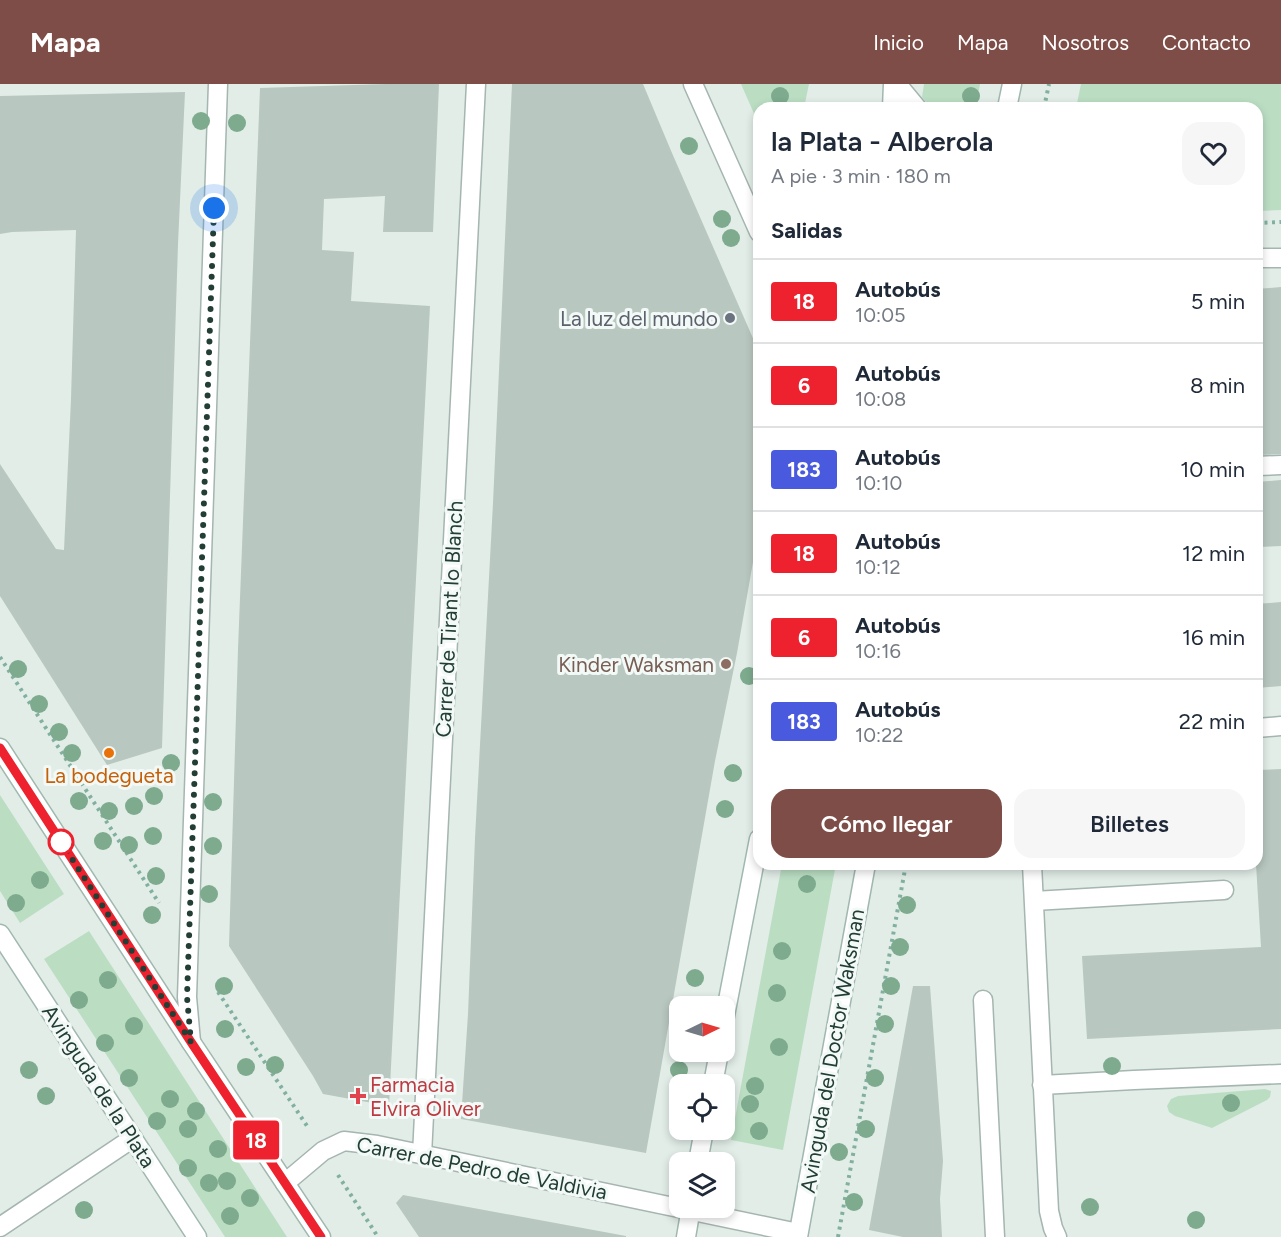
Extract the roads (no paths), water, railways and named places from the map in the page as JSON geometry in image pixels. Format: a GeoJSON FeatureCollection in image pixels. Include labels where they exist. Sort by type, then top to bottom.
{"type":"FeatureCollection","features":[{"type":"Feature","properties":{"kind":"street"},"geometry":{"type":"LineString","coordinates":[[191,1042],[187,997],[218,84]]}},
{"type":"Feature","properties":{"kind":"street","name":"Carrer de Tirant lo Blanch"},"geometry":{"type":"LineString","coordinates":[[422,1155],[476,84]]}},
{"type":"Feature","properties":{"kind":"street"},"geometry":{"type":"LineString","coordinates":[[693,84],[753,219]]}},
{"type":"Feature","properties":{"kind":"street"},"geometry":{"type":"LineString","coordinates":[[892,102],[895,84]]}},
{"type":"Feature","properties":{"kind":"street"},"geometry":{"type":"LineString","coordinates":[[895,84],[912,102]]}},
{"type":"Feature","properties":{"kind":"street"},"geometry":{"type":"LineString","coordinates":[[1008,102],[1012,84]]}},
{"type":"Feature","properties":{"kind":"street"},"geometry":{"type":"LineString","coordinates":[[1263,258],[1281,258]]}},
{"type":"Feature","properties":{"kind":"street"},"geometry":{"type":"LineString","coordinates":[[1263,466],[1281,465]]}},
{"type":"Feature","properties":{"kind":"street"},"geometry":{"type":"LineString","coordinates":[[1263,728],[1281,726]]}},
{"type":"Feature","properties":{"kind":"street"},"geometry":{"type":"LineString","coordinates":[[0,748],[321,1237]]}},
{"type":"Feature","properties":{"kind":"street"},"geometry":{"type":"LineString","coordinates":[[729,996],[753,870]]}},
{"type":"Feature","properties":{"kind":"street","name":"Avinguda del Doctor Waksman"},"geometry":{"type":"LineString","coordinates":[[798,1235],[865,870]]}},
{"type":"Feature","properties":{"kind":"street"},"geometry":{"type":"LineString","coordinates":[[1032,870],[1049,1211],[1057,1237]]}},
{"type":"Feature","properties":{"kind":"street"},"geometry":{"type":"LineString","coordinates":[[1034,901],[1224,890]]}},
{"type":"Feature","properties":{"kind":"street","name":"Avinguda de la Plata"},"geometry":{"type":"LineString","coordinates":[[0,934],[197,1237]]}},
{"type":"Feature","properties":{"kind":"street"},"geometry":{"type":"LineString","coordinates":[[983,1000],[995,1237]]}},
{"type":"Feature","properties":{"kind":"street"},"geometry":{"type":"LineString","coordinates":[[1042,1085],[1281,1074]]}},
{"type":"Feature","properties":{"kind":"street"},"geometry":{"type":"LineString","coordinates":[[0,1227],[133,1138]]}},
{"type":"Feature","properties":{"kind":"street","name":"Carrer de Pedro de Valdivia"},"geometry":{"type":"LineString","coordinates":[[285,1183],[323,1151],[344,1141],[377,1145],[669,1205]]}},
{"type":"Feature","properties":{"kind":"street"},"geometry":{"type":"LineString","coordinates":[[686,1237],[689,1218]]}},
{"type":"Feature","properties":{"kind":"street","name":"Carrer de Pedro de Valdivia"},"geometry":{"type":"LineString","coordinates":[[728,1218],[798,1235]]}},
{"type":"Feature","properties":{"kind":"place","name":"La luz del mundo"},"geometry":{"type":"Point","coordinates":[730,318]}},
{"type":"Feature","properties":{"kind":"place","name":"Kinder Waksman"},"geometry":{"type":"Point","coordinates":[726,664]}},
{"type":"Feature","properties":{"kind":"place","name":"La bodegueta"},"geometry":{"type":"Point","coordinates":[109,753]}},
{"type":"Feature","properties":{"kind":"place","name":"Farmacia Elvira Oliver"},"geometry":{"type":"Point","coordinates":[358,1096]}}]}
